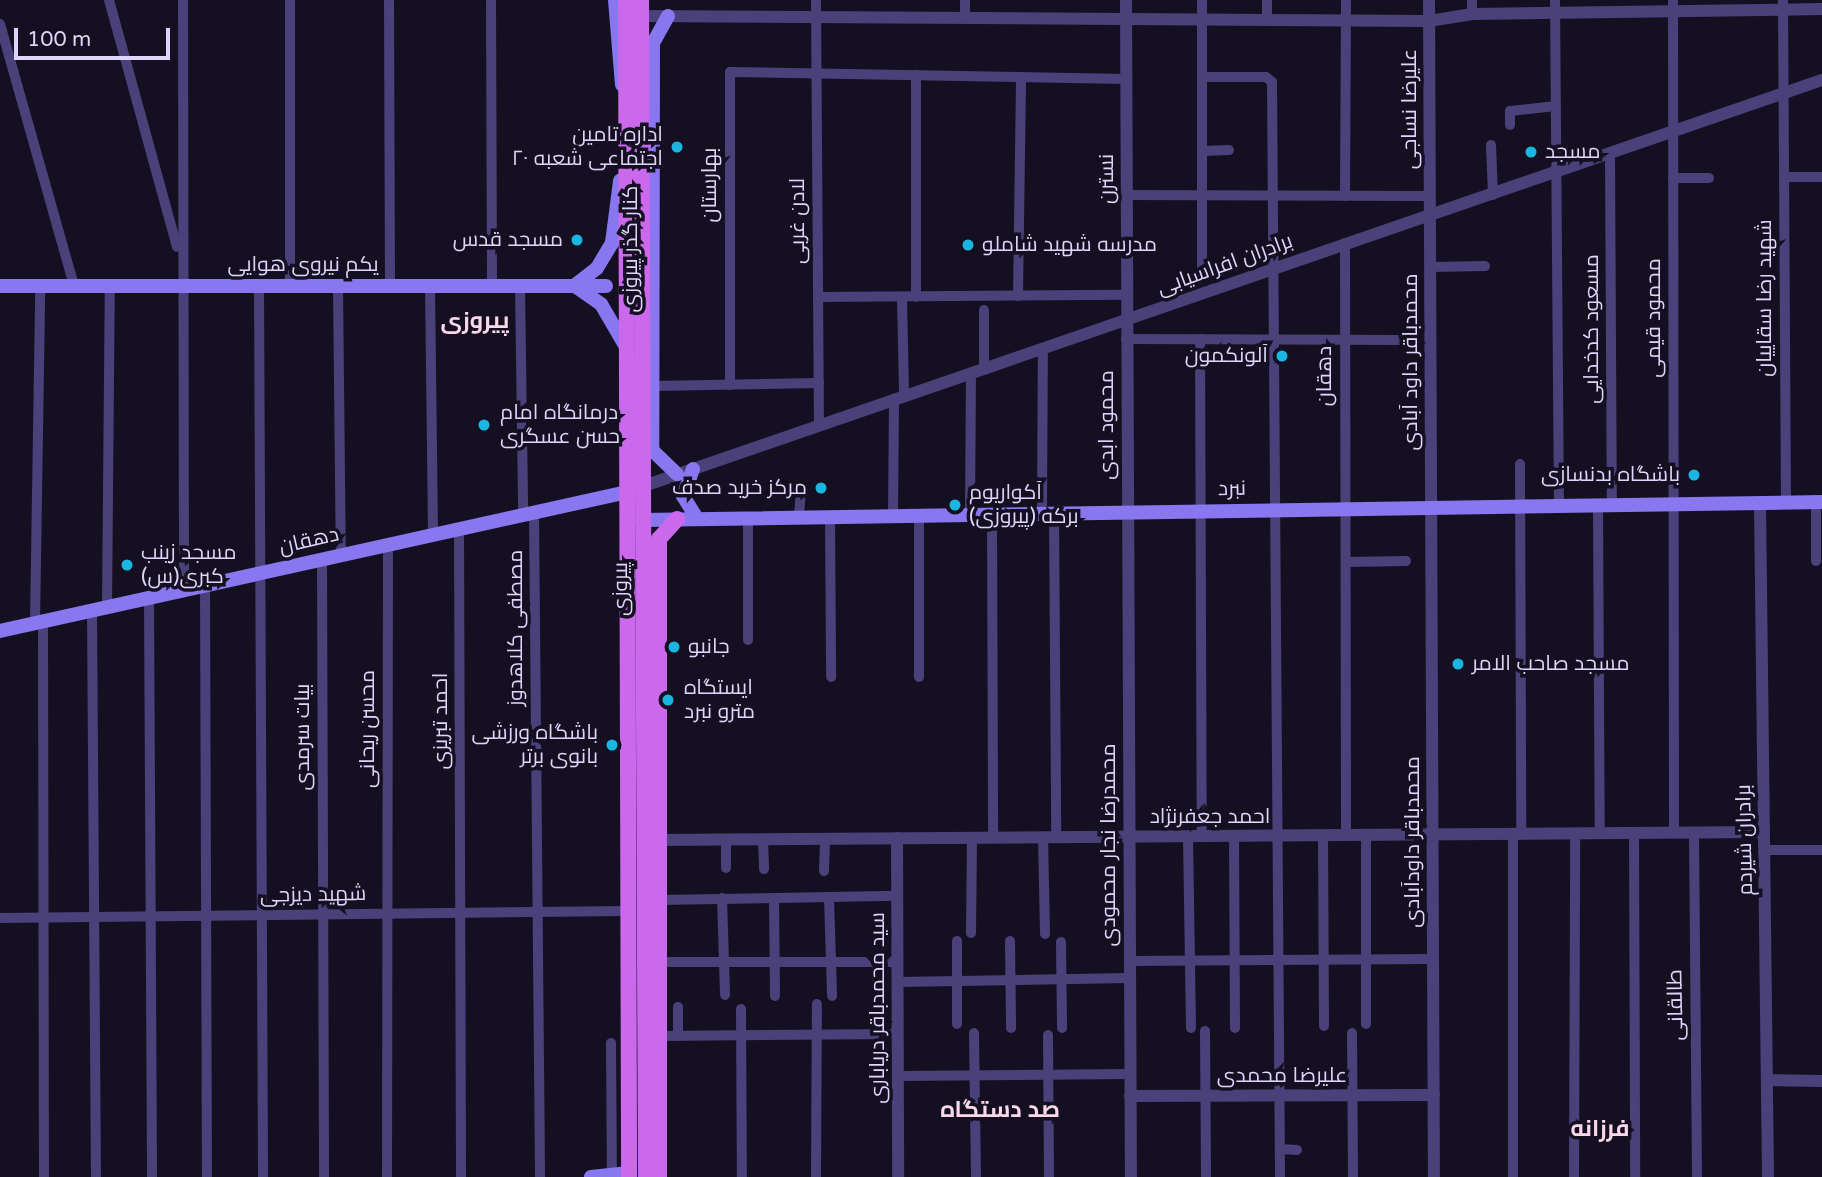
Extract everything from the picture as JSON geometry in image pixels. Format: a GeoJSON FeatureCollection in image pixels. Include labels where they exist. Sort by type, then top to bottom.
{"type":"FeatureCollection","features":[{"type":"Feature","properties":{"kind":"main road"},"geometry":{"type":"LineString","coordinates":[[615,0],[620,81],[626,94]]}},
{"type":"Feature","properties":{"kind":"main road"},"geometry":{"type":"LineString","coordinates":[[634,8],[651,0]]}},
{"type":"Feature","properties":{"kind":"main road","name":"پیروزی"},"geometry":{"type":"LineString","coordinates":[[634,8],[626,94],[626,347],[634,489],[642,520],[642,679],[650,840],[645,1086],[651,1176]]}},
{"type":"Feature","properties":{"kind":"main road","name":"پیروزی"},"geometry":{"type":"LineString","coordinates":[[629,1175],[627,911],[634,489],[646,280],[634,8]]}},
{"type":"Feature","properties":{"kind":"main road","name":"کنار گذر پیروزی"},"geometry":{"type":"LineString","coordinates":[[646,280],[653,43],[668,16]]}},
{"type":"Feature","properties":{"kind":"main road"},"geometry":{"type":"LineString","coordinates":[[626,137],[612,243],[597,268],[574,286],[601,304],[626,347]]}},
{"type":"Feature","properties":{"kind":"main road"},"geometry":{"type":"LineString","coordinates":[[646,280],[652,298]]}},
{"type":"Feature","properties":{"kind":"main road","name":"یکم نیروی هوایی"},"geometry":{"type":"LineString","coordinates":[[0,286],[606,286]]}},
{"type":"Feature","properties":{"kind":"main road","name":"کنار گذر پیروزی"},"geometry":{"type":"LineString","coordinates":[[652,298],[652,450],[677,474]]}},
{"type":"Feature","properties":{"kind":"main road"},"geometry":{"type":"LineString","coordinates":[[693,469],[682,496],[697,518]]}},
{"type":"Feature","properties":{"kind":"main road","name":"دهقان"},"geometry":{"type":"LineString","coordinates":[[0,631],[634,489]]}},
{"type":"Feature","properties":{"kind":"main road","name":"نبرد"},"geometry":{"type":"LineString","coordinates":[[642,520],[1819,502]]}},
{"type":"Feature","properties":{"kind":"main road"},"geometry":{"type":"LineString","coordinates":[[591,1177],[651,1176],[659,1037],[657,900],[650,840],[658,738],[659,540],[677,519]]}},
{"type":"Feature","properties":{"kind":"main road"},"geometry":{"type":"LineString","coordinates":[[642,679],[658,657]]}},
{"type":"Feature","properties":{"kind":"main road"},"geometry":{"type":"LineString","coordinates":[[643,718],[658,738]]}},
{"type":"Feature","properties":{"kind":"main road"},"geometry":{"type":"LineString","coordinates":[[628,1087],[645,1086]]}},
{"type":"Feature","properties":{"kind":"street"},"geometry":{"type":"LineString","coordinates":[[109,0],[182,262]]}},
{"type":"Feature","properties":{"kind":"street"},"geometry":{"type":"LineString","coordinates":[[183,0],[184,590]]}},
{"type":"Feature","properties":{"kind":"street"},"geometry":{"type":"LineString","coordinates":[[290,0],[290,286]]}},
{"type":"Feature","properties":{"kind":"street"},"geometry":{"type":"LineString","coordinates":[[389,0],[390,286]]}},
{"type":"Feature","properties":{"kind":"street"},"geometry":{"type":"LineString","coordinates":[[491,0],[492,286]]}},
{"type":"Feature","properties":{"kind":"street","name":"لادن غربی"},"geometry":{"type":"LineString","coordinates":[[816,0],[819,424]]}},
{"type":"Feature","properties":{"kind":"street"},"geometry":{"type":"LineString","coordinates":[[965,0],[965,18]]}},
{"type":"Feature","properties":{"kind":"street","name":"نسترن"},"geometry":{"type":"LineString","coordinates":[[1126,0],[1126,339]]}},
{"type":"Feature","properties":{"kind":"street"},"geometry":{"type":"LineString","coordinates":[[1202,0],[1202,271]]}},
{"type":"Feature","properties":{"kind":"street"},"geometry":{"type":"LineString","coordinates":[[1267,0],[1267,20]]}},
{"type":"Feature","properties":{"kind":"street"},"geometry":{"type":"LineString","coordinates":[[1345,196],[1346,0]]}},
{"type":"Feature","properties":{"kind":"street","name":"علیرضا نساجی"},"geometry":{"type":"LineString","coordinates":[[1429,0],[1430,217]]}},
{"type":"Feature","properties":{"kind":"street"},"geometry":{"type":"LineString","coordinates":[[1472,0],[1472,14]]}},
{"type":"Feature","properties":{"kind":"street"},"geometry":{"type":"LineString","coordinates":[[634,8],[668,16],[1346,21],[1429,21],[1555,6],[1783,5],[1822,9]]}},
{"type":"Feature","properties":{"kind":"street","name":"شهید رضا سقاییان"},"geometry":{"type":"LineString","coordinates":[[1783,5],[1786,502]]}},
{"type":"Feature","properties":{"kind":"street"},"geometry":{"type":"LineString","coordinates":[[1555,6],[1559,506]]}},
{"type":"Feature","properties":{"kind":"street","name":"محمود قیمی"},"geometry":{"type":"LineString","coordinates":[[1673,6],[1674,833]]}},
{"type":"Feature","properties":{"kind":"street"},"geometry":{"type":"LineString","coordinates":[[0,24],[74,286]]}},
{"type":"Feature","properties":{"kind":"street","name":"بهارستان"},"geometry":{"type":"LineString","coordinates":[[730,385],[728,77],[734,71],[1126,79]]}},
{"type":"Feature","properties":{"kind":"street"},"geometry":{"type":"LineString","coordinates":[[915,75],[916,297]]}},
{"type":"Feature","properties":{"kind":"street"},"geometry":{"type":"LineString","coordinates":[[1018,296],[1021,77]]}},
{"type":"Feature","properties":{"kind":"street"},"geometry":{"type":"LineString","coordinates":[[1202,77],[1270,78],[1275,195],[1280,1177]]}},
{"type":"Feature","properties":{"kind":"street","name":"برادران افراسیابی"},"geometry":{"type":"LineString","coordinates":[[634,489],[1822,80]]}},
{"type":"Feature","properties":{"kind":"street"},"geometry":{"type":"LineString","coordinates":[[1510,125],[1510,111],[1556,106]]}},
{"type":"Feature","properties":{"kind":"street"},"geometry":{"type":"LineString","coordinates":[[1491,145],[1493,195]]}},
{"type":"Feature","properties":{"kind":"street"},"geometry":{"type":"LineString","coordinates":[[1202,150],[1229,150]]}},
{"type":"Feature","properties":{"kind":"street","name":"مسعود کدخدایی"},"geometry":{"type":"LineString","coordinates":[[1600,833],[1610,154]]}},
{"type":"Feature","properties":{"kind":"street"},"geometry":{"type":"LineString","coordinates":[[1784,177],[1822,177]]}},
{"type":"Feature","properties":{"kind":"street"},"geometry":{"type":"LineString","coordinates":[[1673,178],[1709,178]]}},
{"type":"Feature","properties":{"kind":"street"},"geometry":{"type":"LineString","coordinates":[[1126,195],[1430,196]]}},
{"type":"Feature","properties":{"kind":"street","name":"محمدباقر داود آبادی"},"geometry":{"type":"LineString","coordinates":[[1430,217],[1431,508]]}},
{"type":"Feature","properties":{"kind":"street","name":"دهقان"},"geometry":{"type":"LineString","coordinates":[[1345,243],[1346,835]]}},
{"type":"Feature","properties":{"kind":"street"},"geometry":{"type":"LineString","coordinates":[[1430,267],[1485,267]]}},
{"type":"Feature","properties":{"kind":"street"},"geometry":{"type":"LineString","coordinates":[[40,286],[39,622],[44,918],[44,1177]]}},
{"type":"Feature","properties":{"kind":"street"},"geometry":{"type":"LineString","coordinates":[[107,607],[110,286]]}},
{"type":"Feature","properties":{"kind":"street"},"geometry":{"type":"LineString","coordinates":[[259,286],[264,915],[263,1177]]}},
{"type":"Feature","properties":{"kind":"street"},"geometry":{"type":"LineString","coordinates":[[338,286],[341,555]]}},
{"type":"Feature","properties":{"kind":"street"},"geometry":{"type":"LineString","coordinates":[[430,286],[433,535]]}},
{"type":"Feature","properties":{"kind":"street","name":"مصطفی کلاهدوز"},"geometry":{"type":"LineString","coordinates":[[520,286],[529,513],[540,1177]]}},
{"type":"Feature","properties":{"kind":"street"},"geometry":{"type":"LineString","coordinates":[[818,297],[1126,295]]}},
{"type":"Feature","properties":{"kind":"street"},"geometry":{"type":"LineString","coordinates":[[893,515],[902,297]]}},
{"type":"Feature","properties":{"kind":"street"},"geometry":{"type":"LineString","coordinates":[[984,310],[984,369]]}},
{"type":"Feature","properties":{"kind":"street"},"geometry":{"type":"LineString","coordinates":[[1126,339],[1411,340]]}},
{"type":"Feature","properties":{"kind":"street","name":"محمود ابدی"},"geometry":{"type":"LineString","coordinates":[[1126,339],[1126,512]]}},
{"type":"Feature","properties":{"kind":"street"},"geometry":{"type":"LineString","coordinates":[[1200,339],[1202,836]]}},
{"type":"Feature","properties":{"kind":"street"},"geometry":{"type":"LineString","coordinates":[[1043,349],[1048,513],[1050,837],[1045,934]]}},
{"type":"Feature","properties":{"kind":"street"},"geometry":{"type":"LineString","coordinates":[[970,514],[971,373]]}},
{"type":"Feature","properties":{"kind":"street"},"geometry":{"type":"LineString","coordinates":[[652,386],[819,383]]}},
{"type":"Feature","properties":{"kind":"street"},"geometry":{"type":"LineString","coordinates":[[1513,1177],[1520,464]]}},
{"type":"Feature","properties":{"kind":"street"},"geometry":{"type":"LineString","coordinates":[[799,516],[801,486]]}},
{"type":"Feature","properties":{"kind":"street"},"geometry":{"type":"LineString","coordinates":[[1816,561],[1819,502]]}},
{"type":"Feature","properties":{"kind":"street","name":"برادران شیردم"},"geometry":{"type":"LineString","coordinates":[[1760,503],[1768,1177]]}},
{"type":"Feature","properties":{"kind":"street","name":"محمدباقر داودآبادی"},"geometry":{"type":"LineString","coordinates":[[1431,508],[1434,1177]]}},
{"type":"Feature","properties":{"kind":"street","name":"محمدرضا نجار محمودی"},"geometry":{"type":"LineString","coordinates":[[1126,512],[1131,1177]]}},
{"type":"Feature","properties":{"kind":"street"},"geometry":{"type":"LineString","coordinates":[[992,514],[993,838]]}},
{"type":"Feature","properties":{"kind":"street"},"geometry":{"type":"LineString","coordinates":[[919,515],[919,677]]}},
{"type":"Feature","properties":{"kind":"street"},"geometry":{"type":"LineString","coordinates":[[830,516],[831,677]]}},
{"type":"Feature","properties":{"kind":"street"},"geometry":{"type":"LineString","coordinates":[[748,517],[748,640]]}},
{"type":"Feature","properties":{"kind":"street","name":"احمد تبریزی"},"geometry":{"type":"LineString","coordinates":[[460,529],[461,1177]]}},
{"type":"Feature","properties":{"kind":"street","name":"محسن ریحانی"},"geometry":{"type":"LineString","coordinates":[[387,1177],[388,545]]}},
{"type":"Feature","properties":{"kind":"street","name":"بیات سرمدی"},"geometry":{"type":"LineString","coordinates":[[322,559],[324,1177]]}},
{"type":"Feature","properties":{"kind":"street"},"geometry":{"type":"LineString","coordinates":[[1346,562],[1406,561]]}},
{"type":"Feature","properties":{"kind":"street"},"geometry":{"type":"LineString","coordinates":[[205,586],[207,1177]]}},
{"type":"Feature","properties":{"kind":"street"},"geometry":{"type":"LineString","coordinates":[[149,598],[152,1177]]}},
{"type":"Feature","properties":{"kind":"street"},"geometry":{"type":"LineString","coordinates":[[92,611],[96,1177]]}},
{"type":"Feature","properties":{"kind":"street","name":"احمد جعفرنژاد"},"geometry":{"type":"LineString","coordinates":[[650,840],[1764,832]]}},
{"type":"Feature","properties":{"kind":"street"},"geometry":{"type":"LineString","coordinates":[[1634,833],[1635,1177]]}},
{"type":"Feature","properties":{"kind":"street","name":"طالقانی"},"geometry":{"type":"LineString","coordinates":[[1694,833],[1697,1177]]}},
{"type":"Feature","properties":{"kind":"street"},"geometry":{"type":"LineString","coordinates":[[1574,1177],[1575,834]]}},
{"type":"Feature","properties":{"kind":"street"},"geometry":{"type":"LineString","coordinates":[[1323,835],[1324,1026]]}},
{"type":"Feature","properties":{"kind":"street"},"geometry":{"type":"LineString","coordinates":[[1366,835],[1366,1024]]}},
{"type":"Feature","properties":{"kind":"street"},"geometry":{"type":"LineString","coordinates":[[1188,836],[1191,1028]]}},
{"type":"Feature","properties":{"kind":"street"},"geometry":{"type":"LineString","coordinates":[[1234,836],[1235,1028]]}},
{"type":"Feature","properties":{"kind":"street","name":"سید محمدباقر دریاباری"},"geometry":{"type":"LineString","coordinates":[[897,838],[898,1177]]}},
{"type":"Feature","properties":{"kind":"street"},"geometry":{"type":"LineString","coordinates":[[971,933],[972,838]]}},
{"type":"Feature","properties":{"kind":"street"},"geometry":{"type":"LineString","coordinates":[[726,839],[726,868]]}},
{"type":"Feature","properties":{"kind":"street"},"geometry":{"type":"LineString","coordinates":[[762,839],[764,869]]}},
{"type":"Feature","properties":{"kind":"street"},"geometry":{"type":"LineString","coordinates":[[824,871],[825,840]]}},
{"type":"Feature","properties":{"kind":"street"},"geometry":{"type":"LineString","coordinates":[[1764,850],[1822,850]]}},
{"type":"Feature","properties":{"kind":"street"},"geometry":{"type":"LineString","coordinates":[[657,900],[897,896]]}},
{"type":"Feature","properties":{"kind":"street"},"geometry":{"type":"LineString","coordinates":[[722,898],[725,995]]}},
{"type":"Feature","properties":{"kind":"street"},"geometry":{"type":"LineString","coordinates":[[774,898],[775,996]]}},
{"type":"Feature","properties":{"kind":"street"},"geometry":{"type":"LineString","coordinates":[[830,898],[832,996]]}},
{"type":"Feature","properties":{"kind":"street","name":"شهید دیزجی"},"geometry":{"type":"LineString","coordinates":[[0,918],[627,911]]}},
{"type":"Feature","properties":{"kind":"street"},"geometry":{"type":"LineString","coordinates":[[1010,940],[1011,1028]]}},
{"type":"Feature","properties":{"kind":"street"},"geometry":{"type":"LineString","coordinates":[[957,941],[957,1024]]}},
{"type":"Feature","properties":{"kind":"street"},"geometry":{"type":"LineString","coordinates":[[1061,942],[1062,1028]]}},
{"type":"Feature","properties":{"kind":"street"},"geometry":{"type":"LineString","coordinates":[[1129,961],[1433,959]]}},
{"type":"Feature","properties":{"kind":"street"},"geometry":{"type":"LineString","coordinates":[[658,962],[898,962]]}},
{"type":"Feature","properties":{"kind":"street"},"geometry":{"type":"LineString","coordinates":[[898,982],[1129,978]]}},
{"type":"Feature","properties":{"kind":"street"},"geometry":{"type":"LineString","coordinates":[[816,1177],[817,1004]]}},
{"type":"Feature","properties":{"kind":"street"},"geometry":{"type":"LineString","coordinates":[[678,1007],[678,1037]]}},
{"type":"Feature","properties":{"kind":"street"},"geometry":{"type":"LineString","coordinates":[[741,1009],[742,1177]]}},
{"type":"Feature","properties":{"kind":"street"},"geometry":{"type":"LineString","coordinates":[[1205,1031],[1206,1177]]}},
{"type":"Feature","properties":{"kind":"street"},"geometry":{"type":"LineString","coordinates":[[975,1033],[976,1177]]}},
{"type":"Feature","properties":{"kind":"street"},"geometry":{"type":"LineString","coordinates":[[1352,1033],[1353,1177]]}},
{"type":"Feature","properties":{"kind":"street"},"geometry":{"type":"LineString","coordinates":[[659,1037],[898,1034]]}},
{"type":"Feature","properties":{"kind":"street"},"geometry":{"type":"LineString","coordinates":[[1048,1035],[1049,1177]]}},
{"type":"Feature","properties":{"kind":"street"},"geometry":{"type":"LineString","coordinates":[[611,1043],[612,1175]]}},
{"type":"Feature","properties":{"kind":"street"},"geometry":{"type":"LineString","coordinates":[[898,1076],[1130,1074]]}},
{"type":"Feature","properties":{"kind":"street"},"geometry":{"type":"LineString","coordinates":[[1767,1080],[1822,1081]]}},
{"type":"Feature","properties":{"kind":"street","name":"علیرضا محمدی"},"geometry":{"type":"LineString","coordinates":[[1130,1096],[1434,1095]]}},
{"type":"Feature","properties":{"kind":"street"},"geometry":{"type":"LineString","coordinates":[[1280,1149],[1297,1150]]}},
{"type":"Feature","properties":{"kind":"place","name":"اداره تامین اجتماعی شعبه ۲۰"},"geometry":{"type":"Point","coordinates":[677,147]}},
{"type":"Feature","properties":{"kind":"place","name":"مسجد"},"geometry":{"type":"Point","coordinates":[1531,152]}},
{"type":"Feature","properties":{"kind":"place","name":"مسجد قدس"},"geometry":{"type":"Point","coordinates":[577,240]}},
{"type":"Feature","properties":{"kind":"place","name":"مدرسه شهید شاملو"},"geometry":{"type":"Point","coordinates":[968,245]}},
{"type":"Feature","properties":{"kind":"place","name":"آلونکمون"},"geometry":{"type":"Point","coordinates":[1282,356]}},
{"type":"Feature","properties":{"kind":"place","name":"درمانگاه امام حسن عسگری"},"geometry":{"type":"Point","coordinates":[484,425]}},
{"type":"Feature","properties":{"kind":"place","name":"باشگاه بدنسازی"},"geometry":{"type":"Point","coordinates":[1694,475]}},
{"type":"Feature","properties":{"kind":"place","name":"مرکز خرید صدف"},"geometry":{"type":"Point","coordinates":[821,488]}},
{"type":"Feature","properties":{"kind":"place","name":"آکواریوم برکه (پیروزی)"},"geometry":{"type":"Point","coordinates":[955,505]}},
{"type":"Feature","properties":{"kind":"place","name":"مسجد زینب کبری(س)"},"geometry":{"type":"Point","coordinates":[127,565]}},
{"type":"Feature","properties":{"kind":"place","name":"جانبو"},"geometry":{"type":"Point","coordinates":[674,647]}},
{"type":"Feature","properties":{"kind":"place","name":"مسجد صاحب الامر"},"geometry":{"type":"Point","coordinates":[1458,664]}},
{"type":"Feature","properties":{"kind":"place","name":"ایستگاه مترو نبرد"},"geometry":{"type":"Point","coordinates":[668,700]}},
{"type":"Feature","properties":{"kind":"place","name":"باشگاه ورزشی بانوی برتر"},"geometry":{"type":"Point","coordinates":[612,745]}},
{"type":"Feature","properties":{"kind":"district","name":"پیروزی"},"geometry":{"type":"Point","coordinates":[475,321]}},
{"type":"Feature","properties":{"kind":"district","name":"صد دستگاه"},"geometry":{"type":"Point","coordinates":[1000,1110]}},
{"type":"Feature","properties":{"kind":"district","name":"فرزانه"},"geometry":{"type":"Point","coordinates":[1600,1129]}}]}
